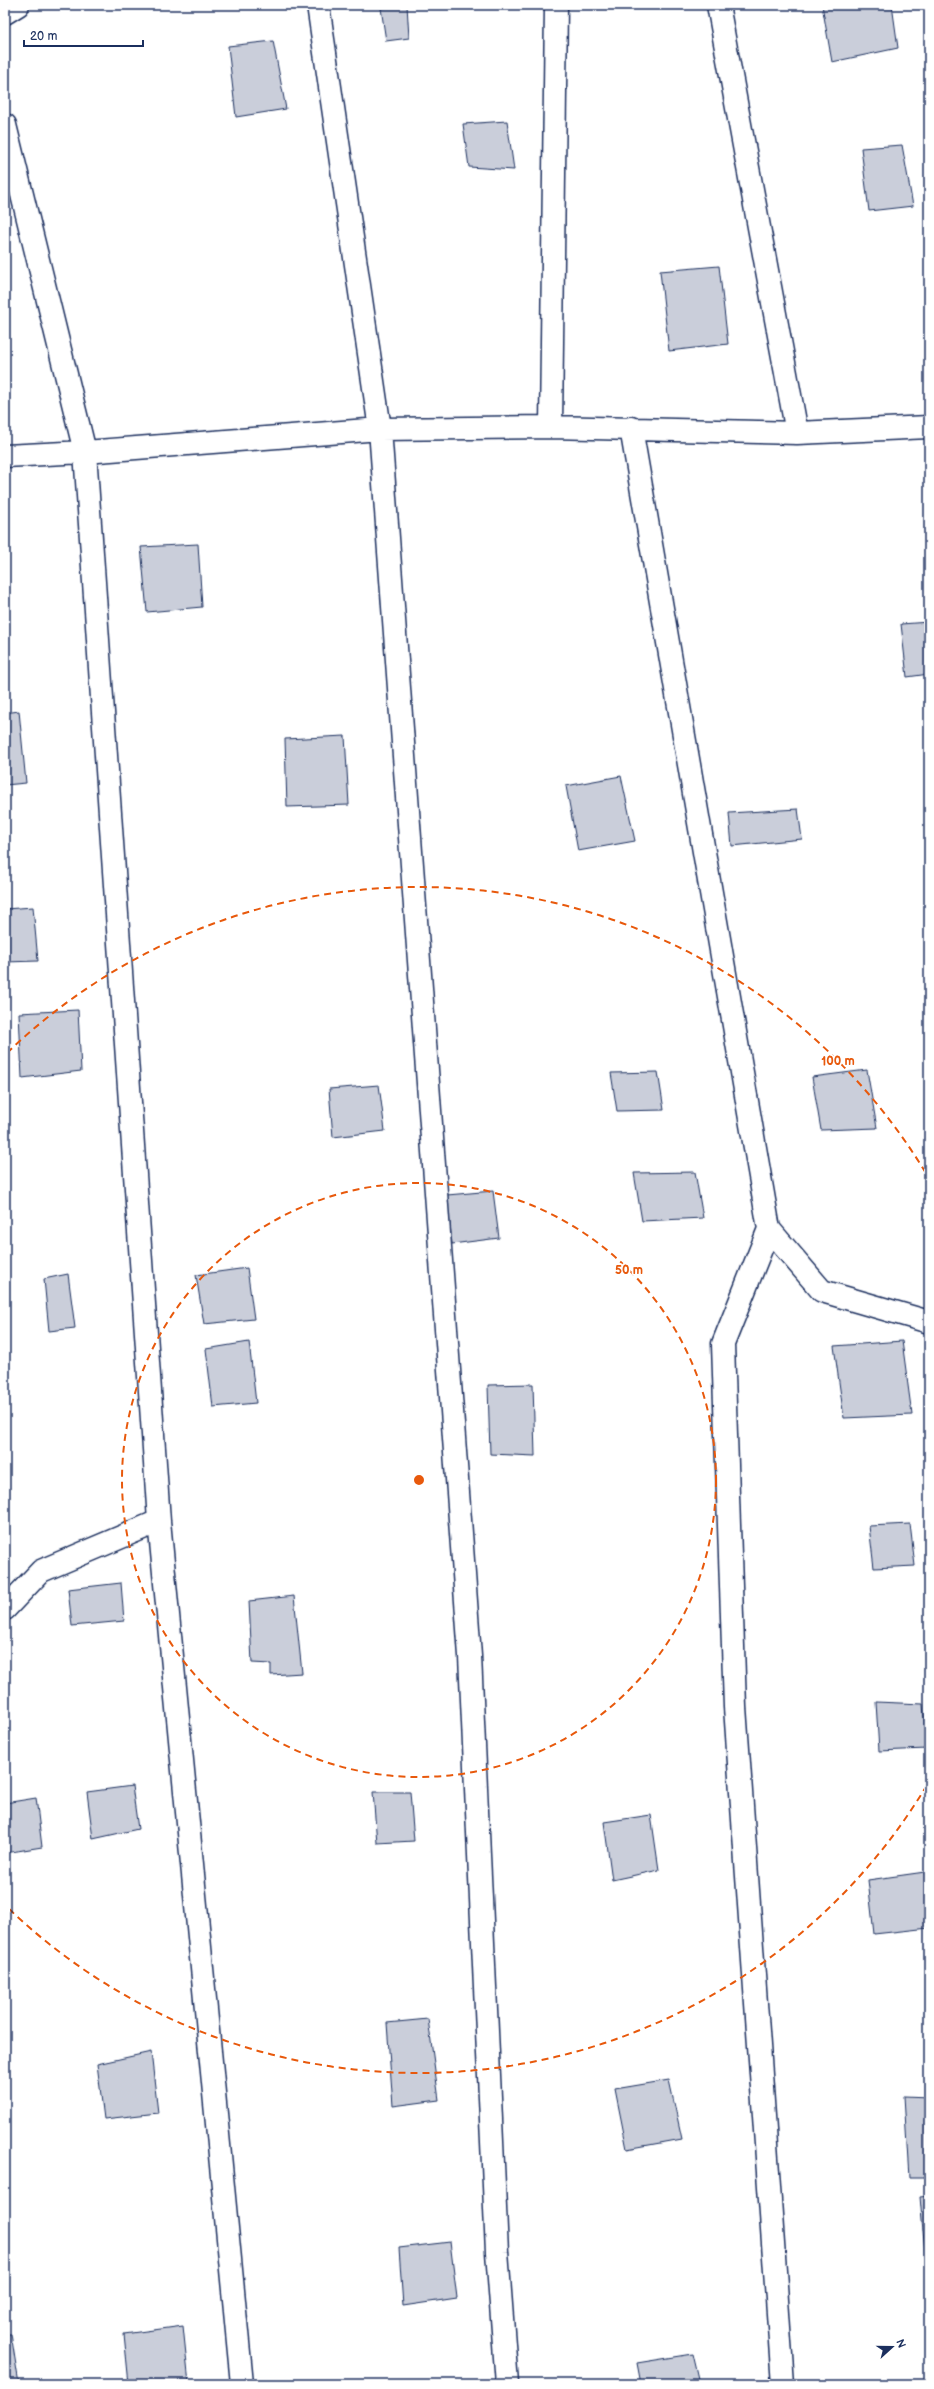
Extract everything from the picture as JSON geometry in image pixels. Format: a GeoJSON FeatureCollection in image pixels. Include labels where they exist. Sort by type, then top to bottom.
{"type":"FeatureCollection","features":[{"type":"Feature","properties":{"kind":"street"},"geometry":{"type":"LineString","coordinates":[[5,13],[18,5]]}},
{"type":"Feature","properties":{"kind":"street"},"geometry":{"type":"LineString","coordinates":[[318,5],[380,430],[470,1656],[497,2252],[507,2384]]}},
{"type":"Feature","properties":{"kind":"street"},"geometry":{"type":"LineString","coordinates":[[551,427],[556,5]]}},
{"type":"Feature","properties":{"kind":"street"},"geometry":{"type":"LineString","coordinates":[[718,5],[797,433]]}},
{"type":"Feature","properties":{"kind":"street"},"geometry":{"type":"LineString","coordinates":[[5,125],[85,452],[159,1521],[242,2384]]}},
{"type":"Feature","properties":{"kind":"street"},"geometry":{"type":"LineString","coordinates":[[5,456],[85,452],[380,430],[551,427],[797,433],[929,427]]}},
{"type":"Feature","properties":{"kind":"street"},"geometry":{"type":"LineString","coordinates":[[631,428],[770,1229],[822,1291],[929,1322]]}},
{"type":"Feature","properties":{"kind":"street"},"geometry":{"type":"LineString","coordinates":[[770,1229],[723,1344],[735,1707],[783,2384]]}},
{"type":"Feature","properties":{"kind":"street"},"geometry":{"type":"LineString","coordinates":[[5,1609],[41,1571],[159,1521]]}},
{"type":"Feature","properties":{"kind":"building"},"geometry":{"type":"Polygon","coordinates":[[[407,5],[409,38],[386,41],[381,8],[407,5]]]}},
{"type":"Feature","properties":{"kind":"building"},"geometry":{"type":"Polygon","coordinates":[[[822,5],[892,5],[898,48],[832,62],[822,5]]]}},
{"type":"Feature","properties":{"kind":"building"},"geometry":{"type":"Polygon","coordinates":[[[273,41],[286,109],[236,117],[228,46],[273,41]]]}},
{"type":"Feature","properties":{"kind":"building"},"geometry":{"type":"Polygon","coordinates":[[[507,121],[514,170],[469,167],[463,124],[507,121]]]}},
{"type":"Feature","properties":{"kind":"building"},"geometry":{"type":"Polygon","coordinates":[[[902,145],[913,206],[869,211],[861,148],[902,145]]]}},
{"type":"Feature","properties":{"kind":"building"},"geometry":{"type":"Polygon","coordinates":[[[719,266],[728,344],[669,351],[660,271],[719,266]]]}},
{"type":"Feature","properties":{"kind":"building"},"geometry":{"type":"Polygon","coordinates":[[[198,544],[202,607],[147,612],[141,547],[198,544]]]}},
{"type":"Feature","properties":{"kind":"building"},"geometry":{"type":"Polygon","coordinates":[[[929,622],[929,674],[907,677],[901,624],[929,622]]]}},
{"type":"Feature","properties":{"kind":"building"},"geometry":{"type":"Polygon","coordinates":[[[19,711],[26,783],[5,785],[5,713],[19,711]]]}},
{"type":"Feature","properties":{"kind":"building"},"geometry":{"type":"Polygon","coordinates":[[[345,736],[349,805],[287,807],[285,739],[345,736]]]}},
{"type":"Feature","properties":{"kind":"building"},"geometry":{"type":"Polygon","coordinates":[[[621,776],[635,841],[578,851],[566,786],[621,776]]]}},
{"type":"Feature","properties":{"kind":"building"},"geometry":{"type":"Polygon","coordinates":[[[798,809],[802,839],[732,846],[729,813],[798,809]]]}},
{"type":"Feature","properties":{"kind":"building"},"geometry":{"type":"Polygon","coordinates":[[[33,907],[38,961],[5,962],[5,909],[33,907]]]}},
{"type":"Feature","properties":{"kind":"building"},"geometry":{"type":"Polygon","coordinates":[[[78,1010],[81,1071],[22,1078],[19,1013],[78,1010]]]}},
{"type":"Feature","properties":{"kind":"building"},"geometry":{"type":"Polygon","coordinates":[[[867,1070],[877,1128],[821,1130],[812,1077],[867,1070]]]}},
{"type":"Feature","properties":{"kind":"building"},"geometry":{"type":"Polygon","coordinates":[[[658,1072],[664,1110],[617,1111],[611,1073],[658,1072]]]}},
{"type":"Feature","properties":{"kind":"building"},"geometry":{"type":"Polygon","coordinates":[[[379,1085],[385,1131],[333,1137],[329,1089],[379,1085]]]}},
{"type":"Feature","properties":{"kind":"building"},"geometry":{"type":"Polygon","coordinates":[[[695,1172],[703,1218],[642,1221],[634,1173],[695,1172]]]}},
{"type":"Feature","properties":{"kind":"building"},"geometry":{"type":"Polygon","coordinates":[[[493,1191],[499,1238],[452,1244],[447,1195],[493,1191]]]}},
{"type":"Feature","properties":{"kind":"building"},"geometry":{"type":"Polygon","coordinates":[[[247,1268],[254,1319],[204,1324],[196,1275],[247,1268]]]}},
{"type":"Feature","properties":{"kind":"building"},"geometry":{"type":"Polygon","coordinates":[[[68,1274],[75,1328],[49,1331],[44,1279],[68,1274]]]}},
{"type":"Feature","properties":{"kind":"building"},"geometry":{"type":"Polygon","coordinates":[[[902,1341],[912,1415],[844,1418],[834,1346],[902,1341]]]}},
{"type":"Feature","properties":{"kind":"building"},"geometry":{"type":"Polygon","coordinates":[[[249,1342],[256,1403],[213,1407],[206,1349],[249,1342]]]}},
{"type":"Feature","properties":{"kind":"building"},"geometry":{"type":"Polygon","coordinates":[[[533,1384],[535,1456],[490,1454],[488,1385],[533,1384]]]}},
{"type":"Feature","properties":{"kind":"building"},"geometry":{"type":"Polygon","coordinates":[[[910,1524],[915,1566],[874,1568],[869,1526],[910,1524]]]}},
{"type":"Feature","properties":{"kind":"building"},"geometry":{"type":"Polygon","coordinates":[[[121,1583],[124,1621],[72,1626],[68,1589],[121,1583]]]}},
{"type":"Feature","properties":{"kind":"building"},"geometry":{"type":"Polygon","coordinates":[[[294,1596],[302,1673],[271,1675],[271,1664],[252,1663],[249,1601],[294,1596]]]}},
{"type":"Feature","properties":{"kind":"building"},"geometry":{"type":"Polygon","coordinates":[[[876,1702],[923,1704],[927,1749],[879,1751],[876,1702]]]}},
{"type":"Feature","properties":{"kind":"building"},"geometry":{"type":"Polygon","coordinates":[[[132,1786],[138,1829],[93,1839],[87,1792],[132,1786]]]}},
{"type":"Feature","properties":{"kind":"building"},"geometry":{"type":"Polygon","coordinates":[[[373,1792],[410,1792],[414,1841],[377,1843],[373,1792]]]}},
{"type":"Feature","properties":{"kind":"building"},"geometry":{"type":"Polygon","coordinates":[[[36,1798],[42,1847],[5,1853],[5,1803],[36,1798]]]}},
{"type":"Feature","properties":{"kind":"building"},"geometry":{"type":"Polygon","coordinates":[[[651,1815],[659,1870],[612,1880],[604,1822],[651,1815]]]}},
{"type":"Feature","properties":{"kind":"building"},"geometry":{"type":"Polygon","coordinates":[[[925,1872],[929,1899],[929,1928],[874,1934],[868,1880],[925,1872]]]}},
{"type":"Feature","properties":{"kind":"building"},"geometry":{"type":"Polygon","coordinates":[[[428,2019],[439,2100],[393,2106],[387,2023],[428,2019]]]}},
{"type":"Feature","properties":{"kind":"building"},"geometry":{"type":"Polygon","coordinates":[[[151,2052],[158,2113],[104,2119],[97,2064],[151,2052]]]}},
{"type":"Feature","properties":{"kind":"building"},"geometry":{"type":"Polygon","coordinates":[[[669,2080],[682,2139],[627,2149],[615,2089],[669,2080]]]}},
{"type":"Feature","properties":{"kind":"building"},"geometry":{"type":"Polygon","coordinates":[[[904,2096],[929,2097],[929,2178],[909,2178],[904,2096]]]}},
{"type":"Feature","properties":{"kind":"building"},"geometry":{"type":"Polygon","coordinates":[[[929,2196],[929,2265],[926,2265],[920,2197],[929,2196]]]}},
{"type":"Feature","properties":{"kind":"building"},"geometry":{"type":"Polygon","coordinates":[[[450,2242],[457,2298],[403,2306],[399,2248],[450,2242]]]}},
{"type":"Feature","properties":{"kind":"building"},"geometry":{"type":"Polygon","coordinates":[[[183,2326],[189,2384],[129,2384],[124,2334],[183,2326]]]}},
{"type":"Feature","properties":{"kind":"building"},"geometry":{"type":"Polygon","coordinates":[[[5,2334],[11,2334],[19,2384],[5,2384],[5,2334]]]}},
{"type":"Feature","properties":{"kind":"building"},"geometry":{"type":"Polygon","coordinates":[[[693,2354],[700,2384],[641,2384],[637,2363],[693,2354]]]}}]}
